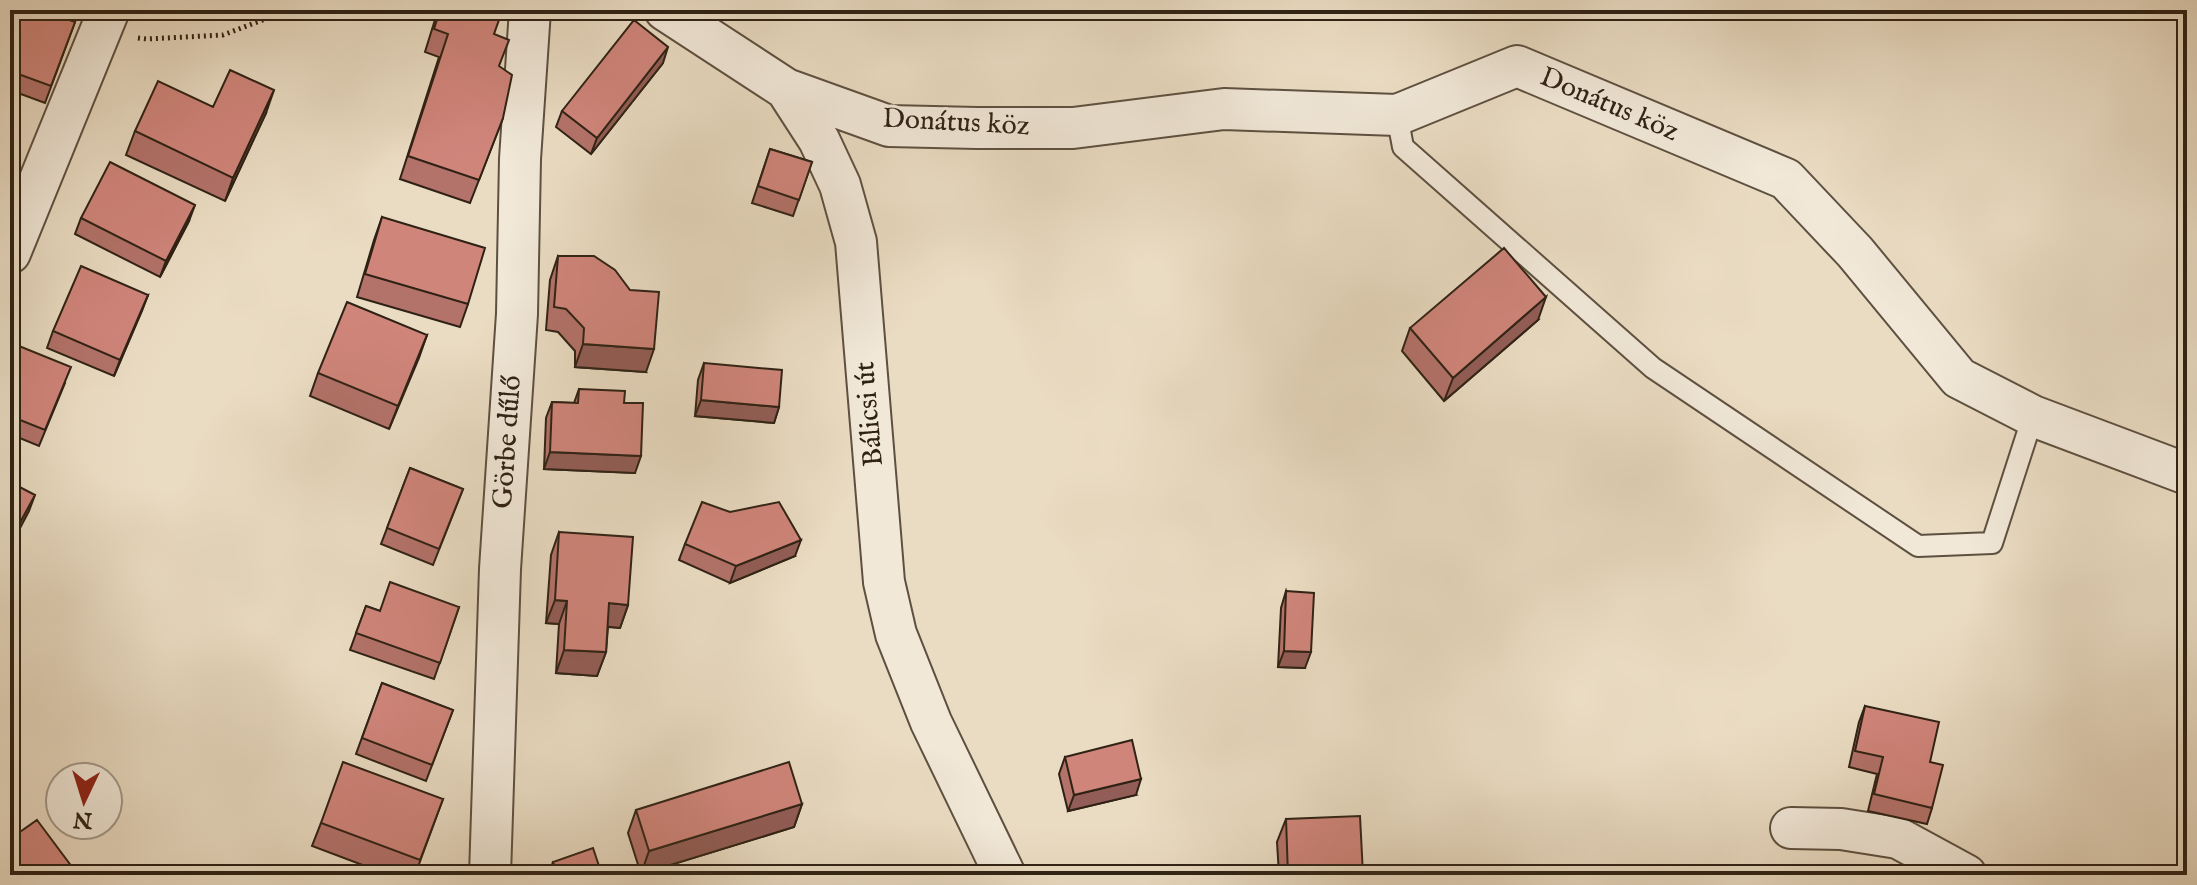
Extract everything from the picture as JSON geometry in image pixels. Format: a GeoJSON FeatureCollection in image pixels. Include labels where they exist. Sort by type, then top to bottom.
{"type":"FeatureCollection","features":[{"type":"Feature","properties":{"kind":"street","name":"Görbe dűlő"},"geometry":{"type":"LineString","coordinates":[[490,875],[500,569],[517,314],[520,159],[530,10]]}},
{"type":"Feature","properties":{"kind":"street","name":"Bálicsi út"},"geometry":{"type":"LineString","coordinates":[[665,10],[786,89],[819,140],[840,185],[856,242],[884,582],[896,634],[931,722],[1005,875]]}},
{"type":"Feature","properties":{"kind":"street"},"geometry":{"type":"LineString","coordinates":[[10,253],[105,21]]}},
{"type":"Feature","properties":{"kind":"street","name":"Donátus köz"},"geometry":{"type":"LineString","coordinates":[[786,89],[889,126],[1073,128],[1224,109],[1397,115],[1517,66],[1786,179],[1855,252],[1959,378],[2033,416],[2187,474]]}},
{"type":"Feature","properties":{"kind":"street"},"geometry":{"type":"LineString","coordinates":[[1791,828],[1841,829],[1898,838],[1966,875]]}},
{"type":"Feature","properties":{"kind":"lane"},"geometry":{"type":"LineString","coordinates":[[1397,115],[1403,147],[1653,368],[1918,546],[1992,543],[2033,416]]}},
{"type":"Feature","properties":{"kind":"path"},"geometry":{"type":"LineString","coordinates":[[105,21],[147,39],[223,35],[289,10]]}},
{"type":"Feature","properties":{"kind":"building"},"geometry":{"type":"Polygon","coordinates":[[[10,10],[41,10],[75,22],[51,86],[10,71],[10,10]]]}},
{"type":"Feature","properties":{"kind":"building"},"geometry":{"type":"Polygon","coordinates":[[[440,10],[496,10],[500,17],[494,34],[509,40],[499,66],[512,75],[503,118],[479,180],[408,156],[448,34],[434,29],[440,10]]]}},
{"type":"Feature","properties":{"kind":"building"},"geometry":{"type":"Polygon","coordinates":[[[634,20],[668,47],[597,138],[562,111],[634,20]]]}},
{"type":"Feature","properties":{"kind":"building"},"geometry":{"type":"Polygon","coordinates":[[[230,70],[274,90],[233,178],[135,131],[158,81],[213,107],[230,70]]]}},
{"type":"Feature","properties":{"kind":"building"},"geometry":{"type":"Polygon","coordinates":[[[770,149],[812,162],[799,200],[758,186],[770,149]]]}},
{"type":"Feature","properties":{"kind":"building"},"geometry":{"type":"Polygon","coordinates":[[[110,162],[195,205],[166,261],[81,218],[110,162]]]}},
{"type":"Feature","properties":{"kind":"building"},"geometry":{"type":"Polygon","coordinates":[[[382,217],[485,248],[468,304],[365,274],[382,217]]]}},
{"type":"Feature","properties":{"kind":"building"},"geometry":{"type":"Polygon","coordinates":[[[1504,248],[1546,297],[1453,378],[1410,328],[1504,248]]]}},
{"type":"Feature","properties":{"kind":"building"},"geometry":{"type":"Polygon","coordinates":[[[558,256],[594,256],[615,270],[630,290],[659,292],[654,349],[583,344],[584,328],[566,309],[554,307],[558,256]]]}},
{"type":"Feature","properties":{"kind":"building"},"geometry":{"type":"Polygon","coordinates":[[[81,266],[148,295],[120,360],[53,331],[81,266]]]}},
{"type":"Feature","properties":{"kind":"building"},"geometry":{"type":"Polygon","coordinates":[[[347,302],[427,335],[398,406],[318,373],[347,302]]]}},
{"type":"Feature","properties":{"kind":"building"},"geometry":{"type":"Polygon","coordinates":[[[14,344],[71,367],[45,430],[10,416],[10,354],[14,344]]]}},
{"type":"Feature","properties":{"kind":"building"},"geometry":{"type":"Polygon","coordinates":[[[704,363],[782,370],[779,407],[701,400],[704,363]]]}},
{"type":"Feature","properties":{"kind":"building"},"geometry":{"type":"Polygon","coordinates":[[[579,389],[625,391],[624,403],[643,403],[641,456],[550,452],[552,402],[578,403],[579,389]]]}},
{"type":"Feature","properties":{"kind":"building"},"geometry":{"type":"Polygon","coordinates":[[[410,468],[463,489],[439,549],[387,528],[410,468]]]}},
{"type":"Feature","properties":{"kind":"building"},"geometry":{"type":"Polygon","coordinates":[[[10,482],[35,495],[10,541],[10,482]]]}},
{"type":"Feature","properties":{"kind":"building"},"geometry":{"type":"Polygon","coordinates":[[[702,502],[730,512],[779,502],[801,540],[736,566],[685,544],[702,502]]]}},
{"type":"Feature","properties":{"kind":"building"},"geometry":{"type":"Polygon","coordinates":[[[559,532],[633,537],[628,605],[609,603],[606,652],[564,650],[567,601],[555,600],[559,532]]]}},
{"type":"Feature","properties":{"kind":"building"},"geometry":{"type":"Polygon","coordinates":[[[390,582],[459,607],[440,663],[356,633],[366,606],[380,611],[390,582]]]}},
{"type":"Feature","properties":{"kind":"building"},"geometry":{"type":"Polygon","coordinates":[[[1286,591],[1314,593],[1311,652],[1284,651],[1286,591]]]}},
{"type":"Feature","properties":{"kind":"building"},"geometry":{"type":"Polygon","coordinates":[[[382,683],[453,710],[432,765],[362,738],[382,683]]]}},
{"type":"Feature","properties":{"kind":"building"},"geometry":{"type":"Polygon","coordinates":[[[1865,706],[1939,722],[1930,762],[1943,765],[1932,808],[1874,794],[1883,757],[1855,751],[1865,706]]]}},
{"type":"Feature","properties":{"kind":"building"},"geometry":{"type":"Polygon","coordinates":[[[1132,740],[1141,779],[1074,795],[1065,757],[1132,740]]]}},
{"type":"Feature","properties":{"kind":"building"},"geometry":{"type":"Polygon","coordinates":[[[343,762],[443,799],[420,860],[321,823],[343,762]]]}},
{"type":"Feature","properties":{"kind":"building"},"geometry":{"type":"Polygon","coordinates":[[[789,762],[802,804],[649,851],[636,810],[789,762]]]}},
{"type":"Feature","properties":{"kind":"building"},"geometry":{"type":"Polygon","coordinates":[[[1360,816],[1363,875],[1288,875],[1286,819],[1360,816]]]}},
{"type":"Feature","properties":{"kind":"building"},"geometry":{"type":"Polygon","coordinates":[[[37,820],[44,829],[44,841],[53,841],[78,875],[23,875],[10,857],[10,839],[37,820]]]}},
{"type":"Feature","properties":{"kind":"building"},"geometry":{"type":"Polygon","coordinates":[[[593,848],[602,875],[558,875],[553,862],[593,848]]]}},
{"type":"Feature","properties":{"kind":"building"},"geometry":{"type":"Polygon","coordinates":[[[1155,868],[1208,868],[1208,875],[1155,875],[1155,868]]]}}]}
